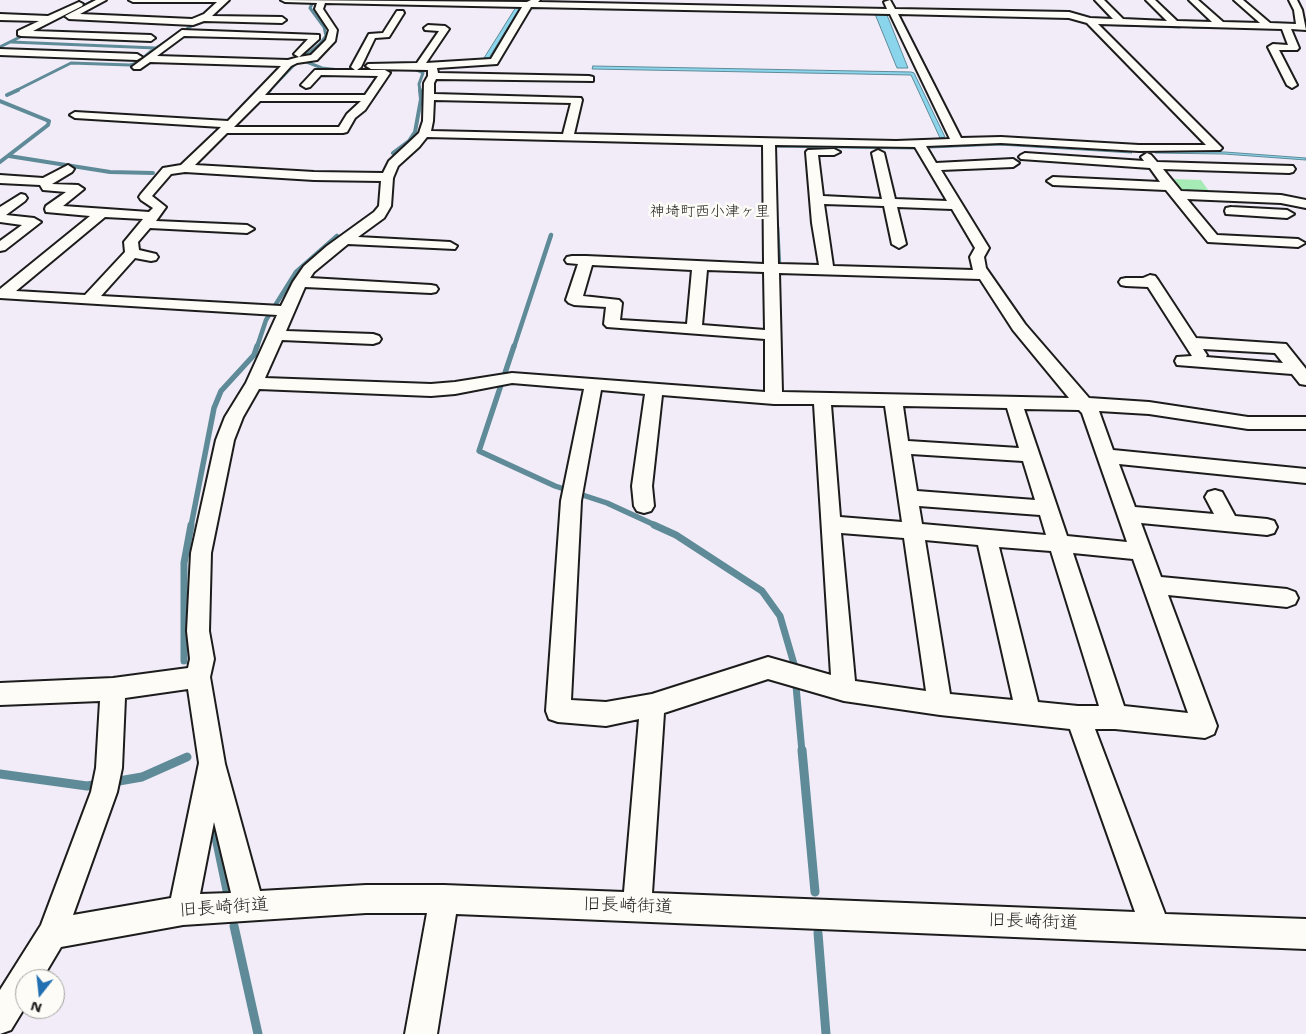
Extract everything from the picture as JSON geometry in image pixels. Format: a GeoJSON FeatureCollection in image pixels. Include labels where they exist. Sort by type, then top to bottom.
{"type":"FeatureCollection","features":[{"type":"Feature","properties":{"kind":"street"},"geometry":{"type":"LineString","coordinates":[[88,0],[23,32],[147,38],[172,21]]}},
{"type":"Feature","properties":{"kind":"street"},"geometry":{"type":"LineString","coordinates":[[102,0],[68,16],[193,22],[213,12],[225,0]]}},
{"type":"Feature","properties":{"kind":"street"},"geometry":{"type":"LineString","coordinates":[[133,0],[220,0]]}},
{"type":"Feature","properties":{"kind":"street"},"geometry":{"type":"LineString","coordinates":[[285,0],[534,2],[1069,15],[1090,21],[1304,27],[1293,0]]}},
{"type":"Feature","properties":{"kind":"street"},"geometry":{"type":"LineString","coordinates":[[300,58],[333,30],[319,9],[321,0]]}},
{"type":"Feature","properties":{"kind":"street"},"geometry":{"type":"LineString","coordinates":[[887,0],[957,142]]}},
{"type":"Feature","properties":{"kind":"street"},"geometry":{"type":"LineString","coordinates":[[1099,0],[1121,22]]}},
{"type":"Feature","properties":{"kind":"street"},"geometry":{"type":"LineString","coordinates":[[1150,0],[1174,23]]}},
{"type":"Feature","properties":{"kind":"street"},"geometry":{"type":"LineString","coordinates":[[1193,0],[1220,24]]}},
{"type":"Feature","properties":{"kind":"street"},"geometry":{"type":"LineString","coordinates":[[1238,0],[1268,25]]}},
{"type":"Feature","properties":{"kind":"street"},"geometry":{"type":"LineString","coordinates":[[306,85],[318,72],[494,62],[527,6],[534,2]]}},
{"type":"Feature","properties":{"kind":"street"},"geometry":{"type":"LineString","coordinates":[[348,69],[372,36],[386,36],[400,13]]}},
{"type":"Feature","properties":{"kind":"street"},"geometry":{"type":"LineString","coordinates":[[0,17],[49,20]]}},
{"type":"Feature","properties":{"kind":"street"},"geometry":{"type":"LineString","coordinates":[[202,18],[282,20]]}},
{"type":"Feature","properties":{"kind":"street"},"geometry":{"type":"LineString","coordinates":[[827,271],[812,152],[878,153],[922,149],[957,142],[1001,140],[1139,148],[1216,148],[1090,21]]}},
{"type":"Feature","properties":{"kind":"street"},"geometry":{"type":"LineString","coordinates":[[1286,26],[1294,48],[1273,47],[1292,85]]}},
{"type":"Feature","properties":{"kind":"street"},"geometry":{"type":"LineString","coordinates":[[423,66],[446,29],[428,28]]}},
{"type":"Feature","properties":{"kind":"street"},"geometry":{"type":"LineString","coordinates":[[137,67],[142,58],[160,49],[182,33],[325,37]]}},
{"type":"Feature","properties":{"kind":"street"},"geometry":{"type":"LineString","coordinates":[[185,168],[257,98],[325,37]]}},
{"type":"Feature","properties":{"kind":"street"},"geometry":{"type":"LineString","coordinates":[[160,49],[180,50]]}},
{"type":"Feature","properties":{"kind":"street"},"geometry":{"type":"LineString","coordinates":[[0,52],[142,58],[300,58],[348,69],[385,73],[361,108],[351,116],[343,130],[227,127],[75,115]]}},
{"type":"Feature","properties":{"kind":"street"},"geometry":{"type":"LineString","coordinates":[[0,64],[21,52]]}},
{"type":"Feature","properties":{"kind":"street"},"geometry":{"type":"LineString","coordinates":[[243,906],[246,894],[212,763],[198,677],[202,658],[198,631],[201,553],[225,440],[234,417],[254,383],[300,282],[309,269],[379,215],[385,206],[388,177],[393,164],[402,154],[415,145],[424,134],[428,121],[430,83],[433,69],[423,66]]}},
{"type":"Feature","properties":{"kind":"street"},"geometry":{"type":"LineString","coordinates":[[433,76],[589,79]]}},
{"type":"Feature","properties":{"kind":"street"},"geometry":{"type":"LineString","coordinates":[[429,97],[577,100],[568,134]]}},
{"type":"Feature","properties":{"kind":"street"},"geometry":{"type":"LineString","coordinates":[[257,98],[367,98]]}},
{"type":"Feature","properties":{"kind":"street"},"geometry":{"type":"LineString","coordinates":[[424,134],[769,141],[922,149]]}},
{"type":"Feature","properties":{"kind":"street"},"geometry":{"type":"LineString","coordinates":[[769,141],[774,398]]}},
{"type":"Feature","properties":{"kind":"street"},"geometry":{"type":"LineString","coordinates":[[1139,148],[1213,239],[1298,243]]}},
{"type":"Feature","properties":{"kind":"street"},"geometry":{"type":"LineString","coordinates":[[594,383],[572,493],[558,711],[606,714],[652,705],[768,668],[844,690],[940,704],[1078,718],[1115,717],[1206,726],[1090,411],[1019,327],[979,269],[977,257],[982,248],[922,149]]}},
{"type":"Feature","properties":{"kind":"street"},"geometry":{"type":"LineString","coordinates":[[878,153],[899,244]]}},
{"type":"Feature","properties":{"kind":"street"},"geometry":{"type":"LineString","coordinates":[[1025,157],[1289,169]]}},
{"type":"Feature","properties":{"kind":"street"},"geometry":{"type":"LineString","coordinates":[[1082,160],[1092,182]]}},
{"type":"Feature","properties":{"kind":"street"},"geometry":{"type":"LineString","coordinates":[[934,168],[1013,164]]}},
{"type":"Feature","properties":{"kind":"street"},"geometry":{"type":"LineString","coordinates":[[1237,167],[1249,180],[1240,180]]}},
{"type":"Feature","properties":{"kind":"street"},"geometry":{"type":"LineString","coordinates":[[89,300],[132,253],[131,242],[160,207],[145,198],[167,170],[185,168],[314,176],[388,177]]}},
{"type":"Feature","properties":{"kind":"street"},"geometry":{"type":"LineString","coordinates":[[0,179],[46,182],[68,169]]}},
{"type":"Feature","properties":{"kind":"street"},"geometry":{"type":"LineString","coordinates":[[1052,181],[1092,182],[1234,197],[1281,199],[1306,204]]}},
{"type":"Feature","properties":{"kind":"street"},"geometry":{"type":"LineString","coordinates":[[46,182],[47,187],[78,190],[51,209],[247,229]]}},
{"type":"Feature","properties":{"kind":"street"},"geometry":{"type":"LineString","coordinates":[[1234,197],[1245,212],[1261,241]]}},
{"type":"Feature","properties":{"kind":"street"},"geometry":{"type":"LineString","coordinates":[[0,213],[21,198]]}},
{"type":"Feature","properties":{"kind":"street"},"geometry":{"type":"LineString","coordinates":[[817,200],[956,205]]}},
{"type":"Feature","properties":{"kind":"street"},"geometry":{"type":"LineString","coordinates":[[1188,209],[1287,214]]}},
{"type":"Feature","properties":{"kind":"street"},"geometry":{"type":"LineString","coordinates":[[2,294],[101,213]]}},
{"type":"Feature","properties":{"kind":"street"},"geometry":{"type":"LineString","coordinates":[[0,218],[34,222],[1,246]]}},
{"type":"Feature","properties":{"kind":"street"},"geometry":{"type":"LineString","coordinates":[[346,240],[450,246]]}},
{"type":"Feature","properties":{"kind":"street"},"geometry":{"type":"LineString","coordinates":[[132,253],[151,257]]}},
{"type":"Feature","properties":{"kind":"street"},"geometry":{"type":"LineString","coordinates":[[772,335],[612,324],[614,303],[574,300],[579,260],[772,269],[984,275]]}},
{"type":"Feature","properties":{"kind":"street"},"geometry":{"type":"LineString","coordinates":[[694,330],[700,266]]}},
{"type":"Feature","properties":{"kind":"street"},"geometry":{"type":"LineString","coordinates":[[1126,282],[1151,281],[1203,363]]}},
{"type":"Feature","properties":{"kind":"street"},"geometry":{"type":"LineString","coordinates":[[300,282],[431,289]]}},
{"type":"Feature","properties":{"kind":"street"},"geometry":{"type":"LineString","coordinates":[[2,294],[286,311]]}},
{"type":"Feature","properties":{"kind":"street"},"geometry":{"type":"LineString","coordinates":[[276,335],[373,339]]}},
{"type":"Feature","properties":{"kind":"street"},"geometry":{"type":"LineString","coordinates":[[1192,344],[1280,348],[1302,374]]}},
{"type":"Feature","properties":{"kind":"street"},"geometry":{"type":"LineString","coordinates":[[1183,362],[1302,374]]}},
{"type":"Feature","properties":{"kind":"street"},"geometry":{"type":"LineString","coordinates":[[254,383],[431,390],[455,388],[506,378],[594,383],[774,398],[893,402],[1086,404],[1149,408],[1208,418],[1248,422],[1306,423]]}},
{"type":"Feature","properties":{"kind":"street"},"geometry":{"type":"LineString","coordinates":[[644,506],[642,486],[654,388]]}},
{"type":"Feature","properties":{"kind":"street"},"geometry":{"type":"LineString","coordinates":[[822,399],[844,690]]}},
{"type":"Feature","properties":{"kind":"street"},"geometry":{"type":"LineString","coordinates":[[893,402],[940,704]]}},
{"type":"Feature","properties":{"kind":"street"},"geometry":{"type":"LineString","coordinates":[[1014,404],[1061,544],[1115,717]]}},
{"type":"Feature","properties":{"kind":"street"},"geometry":{"type":"LineString","coordinates":[[900,447],[1031,455]]}},
{"type":"Feature","properties":{"kind":"street"},"geometry":{"type":"LineString","coordinates":[[1107,456],[1306,476]]}},
{"type":"Feature","properties":{"kind":"street"},"geometry":{"type":"LineString","coordinates":[[1215,497],[1228,523]]}},
{"type":"Feature","properties":{"kind":"street"},"geometry":{"type":"LineString","coordinates":[[908,498],[1049,508]]}},
{"type":"Feature","properties":{"kind":"street"},"geometry":{"type":"LineString","coordinates":[[1127,514],[1267,527]]}},
{"type":"Feature","properties":{"kind":"street"},"geometry":{"type":"LineString","coordinates":[[830,524],[1140,551]]}},
{"type":"Feature","properties":{"kind":"street"},"geometry":{"type":"LineString","coordinates":[[986,538],[1028,712]]}},
{"type":"Feature","properties":{"kind":"street"},"geometry":{"type":"LineString","coordinates":[[1153,585],[1287,598]]}},
{"type":"Feature","properties":{"kind":"street"},"geometry":{"type":"LineString","coordinates":[[0,694],[113,689],[198,677]]}},
{"type":"Feature","properties":{"kind":"street"},"geometry":{"type":"LineString","coordinates":[[0,1019],[52,934],[106,780],[113,689]]}},
{"type":"Feature","properties":{"kind":"street"},"geometry":{"type":"LineString","coordinates":[[637,907],[652,705]]}},
{"type":"Feature","properties":{"kind":"street"},"geometry":{"type":"LineString","coordinates":[[1078,718],[1155,927]]}},
{"type":"Feature","properties":{"kind":"street"},"geometry":{"type":"LineString","coordinates":[[183,910],[212,763]]}},
{"type":"Feature","properties":{"kind":"street","name":"旧長崎街道"},"geometry":{"type":"LineString","coordinates":[[52,934],[183,910],[366,899],[444,899],[1306,934]]}},
{"type":"Feature","properties":{"kind":"street"},"geometry":{"type":"LineString","coordinates":[[421,1034],[444,899]]}},
{"type":"Feature","properties":{"kind":"green space"},"geometry":{"type":"Polygon","coordinates":[[[1173,179],[1201,180],[1211,194],[1184,193],[1173,179]]]}},
{"type":"Feature","properties":{"kind":"water"},"geometry":{"type":"Polygon","coordinates":[[[332,3],[521,6],[489,58],[484,58],[516,7],[332,3]]]}},
{"type":"Feature","properties":{"kind":"water"},"geometry":{"type":"Polygon","coordinates":[[[536,7],[884,14],[887,15],[908,68],[897,68],[875,14],[536,7]]]}},
{"type":"Feature","properties":{"kind":"water"},"geometry":{"type":"Polygon","coordinates":[[[593,66],[911,72],[914,73],[945,137],[940,138],[911,75],[592,69],[593,66]]]}},
{"type":"Feature","properties":{"kind":"water"},"geometry":{"type":"Polygon","coordinates":[[[999,143],[1130,151],[1132,153],[1000,145],[930,148],[929,146],[999,143]]]}},
{"type":"Feature","properties":{"kind":"water"},"geometry":{"type":"Polygon","coordinates":[[[776,145],[914,146],[915,149],[775,147],[776,145]]]}},
{"type":"Feature","properties":{"kind":"water"},"geometry":{"type":"Polygon","coordinates":[[[1154,151],[1225,152],[1306,158],[1306,160],[1224,154],[1155,153],[1154,151]]]}},
{"type":"Feature","properties":{"kind":"waterway"},"geometry":{"type":"LineString","coordinates":[[0,47],[95,0]]}},
{"type":"Feature","properties":{"kind":"waterway"},"geometry":{"type":"LineString","coordinates":[[314,0],[310,8],[324,27],[326,36],[320,44],[305,56],[304,61],[322,68],[340,70],[382,69]]}},
{"type":"Feature","properties":{"kind":"waterway"},"geometry":{"type":"LineString","coordinates":[[11,42],[156,48],[198,22]]}},
{"type":"Feature","properties":{"kind":"waterway"},"geometry":{"type":"LineString","coordinates":[[1098,24],[1180,27]]}},
{"type":"Feature","properties":{"kind":"waterway"},"geometry":{"type":"LineString","coordinates":[[1193,27],[1227,27]]}},
{"type":"Feature","properties":{"kind":"waterway"},"geometry":{"type":"LineString","coordinates":[[15,91],[71,63],[130,65],[137,63],[155,48]]}},
{"type":"Feature","properties":{"kind":"waterway"},"geometry":{"type":"LineString","coordinates":[[269,91],[294,65]]}},
{"type":"Feature","properties":{"kind":"waterway"},"geometry":{"type":"LineString","coordinates":[[412,68],[423,73],[419,84],[420,91]]}},
{"type":"Feature","properties":{"kind":"waterway"},"geometry":{"type":"LineString","coordinates":[[7,95],[18,90]]}},
{"type":"Feature","properties":{"kind":"waterway"},"geometry":{"type":"LineString","coordinates":[[393,153],[409,141],[415,132],[421,99],[420,90]]}},
{"type":"Feature","properties":{"kind":"waterway"},"geometry":{"type":"LineString","coordinates":[[265,95],[269,91]]}},
{"type":"Feature","properties":{"kind":"waterway"},"geometry":{"type":"LineString","coordinates":[[0,101],[49,121],[48,125],[0,162]]}},
{"type":"Feature","properties":{"kind":"waterway"},"geometry":{"type":"LineString","coordinates":[[9,156],[110,172],[153,173]]}},
{"type":"Feature","properties":{"kind":"waterway"},"geometry":{"type":"LineString","coordinates":[[777,227],[779,263]]}},
{"type":"Feature","properties":{"kind":"waterway"},"geometry":{"type":"LineString","coordinates":[[514,347],[551,235]]}},
{"type":"Feature","properties":{"kind":"waterway"},"geometry":{"type":"LineString","coordinates":[[257,347],[266,320],[296,272],[337,236]]}},
{"type":"Feature","properties":{"kind":"waterway"},"geometry":{"type":"LineString","coordinates":[[191,526],[214,408],[221,391],[254,355],[257,346]]}},
{"type":"Feature","properties":{"kind":"waterway"},"geometry":{"type":"LineString","coordinates":[[514,346],[479,451],[555,486],[607,503],[657,526]]}},
{"type":"Feature","properties":{"kind":"waterway"},"geometry":{"type":"LineString","coordinates":[[184,661],[184,563],[191,525]]}},
{"type":"Feature","properties":{"kind":"waterway"},"geometry":{"type":"LineString","coordinates":[[654,525],[676,535],[762,591],[780,616],[794,664],[802,752]]}},
{"type":"Feature","properties":{"kind":"waterway"},"geometry":{"type":"LineString","coordinates":[[802,750],[815,892]]}},
{"type":"Feature","properties":{"kind":"waterway"},"geometry":{"type":"LineString","coordinates":[[113,782],[142,777],[187,757]]}},
{"type":"Feature","properties":{"kind":"waterway"},"geometry":{"type":"LineString","coordinates":[[0,774],[87,786],[100,784]]}},
{"type":"Feature","properties":{"kind":"waterway"},"geometry":{"type":"LineString","coordinates":[[215,833],[228,895]]}},
{"type":"Feature","properties":{"kind":"waterway"},"geometry":{"type":"LineString","coordinates":[[234,926],[258,1034]]}},
{"type":"Feature","properties":{"kind":"waterway"},"geometry":{"type":"LineString","coordinates":[[818,933],[826,1034]]}},
{"type":"Feature","properties":{"kind":"district","name":"神埼町西小津ヶ里"},"geometry":{"type":"Point","coordinates":[710,212]}}]}
